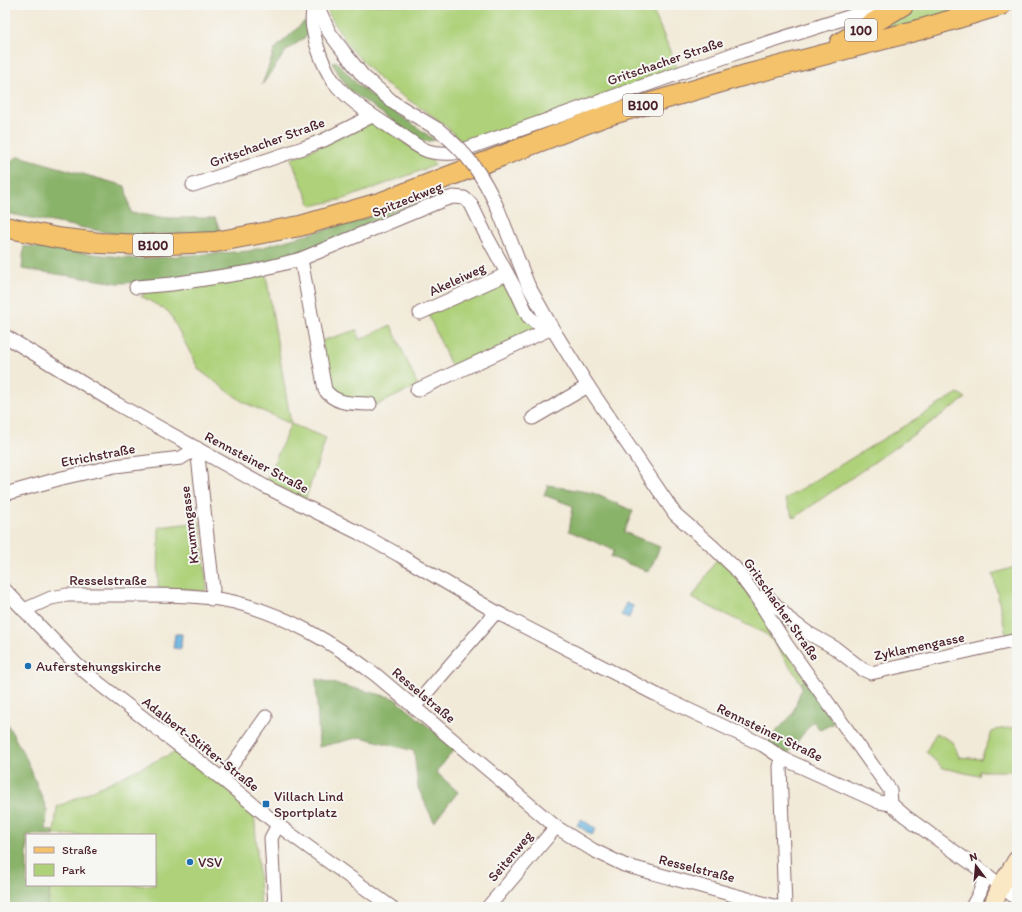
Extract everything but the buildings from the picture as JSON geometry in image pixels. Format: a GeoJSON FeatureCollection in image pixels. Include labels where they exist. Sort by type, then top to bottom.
{"type":"FeatureCollection","features":[{"type":"Feature","properties":{"kind":"main road","name":"100"},"geometry":{"type":"LineString","coordinates":[[819,56],[903,5]]}},
{"type":"Feature","properties":{"kind":"main road","name":"B100"},"geometry":{"type":"LineString","coordinates":[[5,227],[56,238],[100,243],[144,245],[215,242],[300,226],[382,202],[602,117],[742,76],[922,29],[1001,5]]}},
{"type":"Feature","properties":{"kind":"main road"},"geometry":{"type":"LineString","coordinates":[[992,907],[1017,860]]}},
{"type":"Feature","properties":{"kind":"street","name":"Gritschacher Straße"},"geometry":{"type":"LineString","coordinates":[[313,5],[312,28],[327,71],[338,87],[372,116],[422,149],[437,154],[454,153],[742,51],[858,14],[880,5]]}},
{"type":"Feature","properties":{"kind":"street","name":"Gritschacher Straße"},"geometry":{"type":"LineString","coordinates":[[317,5],[329,32],[363,76],[394,102],[439,130],[455,143],[478,170],[489,188],[528,285],[552,328],[588,386],[675,514],[735,568],[757,598],[786,644],[890,790],[891,804]]}},
{"type":"Feature","properties":{"kind":"street","name":"Gritschacher Straße"},"geometry":{"type":"LineString","coordinates":[[193,185],[317,143],[372,116]]}},
{"type":"Feature","properties":{"kind":"street","name":"Spitzeckweg"},"geometry":{"type":"LineString","coordinates":[[136,287],[172,284],[250,272],[301,259],[443,200],[453,197],[464,198],[471,204],[528,316],[535,322],[552,328]]}},
{"type":"Feature","properties":{"kind":"street"},"geometry":{"type":"LineString","coordinates":[[301,259],[325,390],[330,397],[339,401],[370,404]]}},
{"type":"Feature","properties":{"kind":"street","name":"Akeleiweg"},"geometry":{"type":"LineString","coordinates":[[420,313],[506,274]]}},
{"type":"Feature","properties":{"kind":"street"},"geometry":{"type":"LineString","coordinates":[[417,390],[552,328]]}},
{"type":"Feature","properties":{"kind":"street","name":"Rennsteiner Straße"},"geometry":{"type":"LineString","coordinates":[[5,336],[117,404],[264,486],[359,533],[496,612],[657,695],[763,745],[782,758],[879,802],[891,804],[1002,886],[1017,899]]}},
{"type":"Feature","properties":{"kind":"street"},"geometry":{"type":"LineString","coordinates":[[533,418],[588,386]]}},
{"type":"Feature","properties":{"kind":"street","name":"Etrichstraße"},"geometry":{"type":"LineString","coordinates":[[5,494],[62,478],[115,466],[181,458],[197,448]]}},
{"type":"Feature","properties":{"kind":"street","name":"Krummgasse"},"geometry":{"type":"LineString","coordinates":[[197,448],[213,589],[211,599]]}},
{"type":"Feature","properties":{"kind":"street","name":"Adalbert-Stifter-Straße"},"geometry":{"type":"LineString","coordinates":[[5,590],[76,664],[278,825],[391,907]]}},
{"type":"Feature","properties":{"kind":"street","name":"Resselstraße"},"geometry":{"type":"LineString","coordinates":[[24,610],[50,598],[67,595],[180,595],[233,602],[290,621],[316,634],[345,652],[376,675],[556,826],[593,850],[624,866],[778,907]]}},
{"type":"Feature","properties":{"kind":"street","name":"Zyklamengasse"},"geometry":{"type":"LineString","coordinates":[[757,598],[768,597],[788,620],[835,648],[862,669],[871,673],[1017,640]]}},
{"type":"Feature","properties":{"kind":"street"},"geometry":{"type":"LineString","coordinates":[[414,707],[496,612]]}},
{"type":"Feature","properties":{"kind":"street"},"geometry":{"type":"LineString","coordinates":[[222,779],[266,717]]}},
{"type":"Feature","properties":{"kind":"street"},"geometry":{"type":"LineString","coordinates":[[782,758],[780,767],[785,907]]}},
{"type":"Feature","properties":{"kind":"street"},"geometry":{"type":"LineString","coordinates":[[275,907],[271,838],[278,825]]}},
{"type":"Feature","properties":{"kind":"street","name":"Seitenweg"},"geometry":{"type":"LineString","coordinates":[[488,907],[556,826]]}},
{"type":"Feature","properties":{"kind":"street"},"geometry":{"type":"LineString","coordinates":[[972,907],[980,892],[986,874]]}},
{"type":"Feature","properties":{"kind":"green space"},"geometry":{"type":"Polygon","coordinates":[[[326,5],[651,5],[678,70],[465,144],[440,121],[382,82],[350,48],[330,16],[326,5]]]}},
{"type":"Feature","properties":{"kind":"green space"},"geometry":{"type":"Polygon","coordinates":[[[913,5],[977,5],[853,40],[913,5]]]}},
{"type":"Feature","properties":{"kind":"green space"},"geometry":{"type":"Polygon","coordinates":[[[305,21],[308,35],[286,51],[262,85],[275,49],[305,21]]]}},
{"type":"Feature","properties":{"kind":"green space"},"geometry":{"type":"Polygon","coordinates":[[[336,61],[360,87],[435,140],[423,142],[349,90],[332,63],[336,61]]]}},
{"type":"Feature","properties":{"kind":"green space"},"geometry":{"type":"Polygon","coordinates":[[[372,122],[430,159],[436,165],[344,199],[311,206],[291,159],[372,122]]]}},
{"type":"Feature","properties":{"kind":"green space"},"geometry":{"type":"Polygon","coordinates":[[[19,156],[125,186],[131,213],[168,218],[215,218],[221,233],[121,235],[5,213],[5,165],[19,156]]]}},
{"type":"Feature","properties":{"kind":"green space"},"geometry":{"type":"Polygon","coordinates":[[[435,195],[436,199],[300,256],[248,269],[168,281],[118,283],[22,269],[24,246],[137,259],[249,251],[376,215],[435,195]]]}},
{"type":"Feature","properties":{"kind":"green space"},"geometry":{"type":"Polygon","coordinates":[[[266,275],[291,424],[243,402],[199,370],[169,312],[141,296],[150,290],[266,275]]]}},
{"type":"Feature","properties":{"kind":"green space"},"geometry":{"type":"Polygon","coordinates":[[[503,281],[536,328],[535,331],[453,370],[428,314],[503,281]]]}},
{"type":"Feature","properties":{"kind":"green space"},"geometry":{"type":"Polygon","coordinates":[[[391,325],[418,386],[374,406],[342,398],[330,390],[318,342],[357,330],[359,340],[391,325]]]}},
{"type":"Feature","properties":{"kind":"green space"},"geometry":{"type":"Polygon","coordinates":[[[958,393],[966,398],[794,518],[785,499],[958,393]]]}},
{"type":"Feature","properties":{"kind":"green space"},"geometry":{"type":"Polygon","coordinates":[[[291,424],[326,438],[305,500],[266,481],[291,424]]]}},
{"type":"Feature","properties":{"kind":"green space"},"geometry":{"type":"Polygon","coordinates":[[[548,485],[593,493],[633,511],[624,532],[660,547],[649,572],[611,557],[614,550],[569,531],[573,506],[544,495],[548,485]]]}},
{"type":"Feature","properties":{"kind":"green space"},"geometry":{"type":"Polygon","coordinates":[[[200,522],[207,588],[204,592],[186,589],[158,589],[159,527],[200,522]]]}},
{"type":"Feature","properties":{"kind":"green space"},"geometry":{"type":"Polygon","coordinates":[[[717,559],[733,571],[806,680],[801,683],[772,640],[766,634],[692,598],[717,559]]]}},
{"type":"Feature","properties":{"kind":"green space"},"geometry":{"type":"Polygon","coordinates":[[[1017,566],[1017,636],[1007,639],[993,574],[1017,566]]]}},
{"type":"Feature","properties":{"kind":"green space"},"geometry":{"type":"Polygon","coordinates":[[[316,679],[394,698],[455,749],[436,772],[458,792],[434,822],[418,788],[414,751],[361,737],[319,747],[316,679]]]}},
{"type":"Feature","properties":{"kind":"green space"},"geometry":{"type":"Polygon","coordinates":[[[806,680],[834,723],[820,730],[813,721],[787,755],[768,743],[773,735],[792,715],[802,687],[801,683],[806,680]]]}},
{"type":"Feature","properties":{"kind":"green space"},"geometry":{"type":"Polygon","coordinates":[[[5,720],[27,760],[47,810],[46,829],[54,832],[54,834],[26,834],[26,886],[50,886],[48,907],[5,907],[5,720]]]}},
{"type":"Feature","properties":{"kind":"green space"},"geometry":{"type":"Polygon","coordinates":[[[1017,727],[1017,771],[980,771],[979,776],[943,768],[926,752],[936,733],[953,742],[959,757],[981,759],[993,730],[1017,727]]]}},
{"type":"Feature","properties":{"kind":"green space"},"geometry":{"type":"Polygon","coordinates":[[[177,751],[254,809],[261,907],[48,907],[50,886],[156,886],[156,834],[54,834],[57,807],[177,751]]]}},
{"type":"Feature","properties":{"kind":"water"},"geometry":{"type":"Polygon","coordinates":[[[626,603],[633,606],[629,618],[621,615],[626,603]]]}},
{"type":"Feature","properties":{"kind":"water"},"geometry":{"type":"Polygon","coordinates":[[[175,634],[182,634],[181,649],[173,648],[175,634]]]}},
{"type":"Feature","properties":{"kind":"water"},"geometry":{"type":"Polygon","coordinates":[[[581,819],[596,829],[592,835],[577,825],[581,819]]]}},
{"type":"Feature","properties":{"kind":"place","name":"Auferstehungskirche"},"geometry":{"type":"Point","coordinates":[28,666]}},
{"type":"Feature","properties":{"kind":"place","name":"Villach Lind Sportplatz"},"geometry":{"type":"Point","coordinates":[266,804]}},
{"type":"Feature","properties":{"kind":"place","name":"VSV"},"geometry":{"type":"Point","coordinates":[190,862]}}]}
